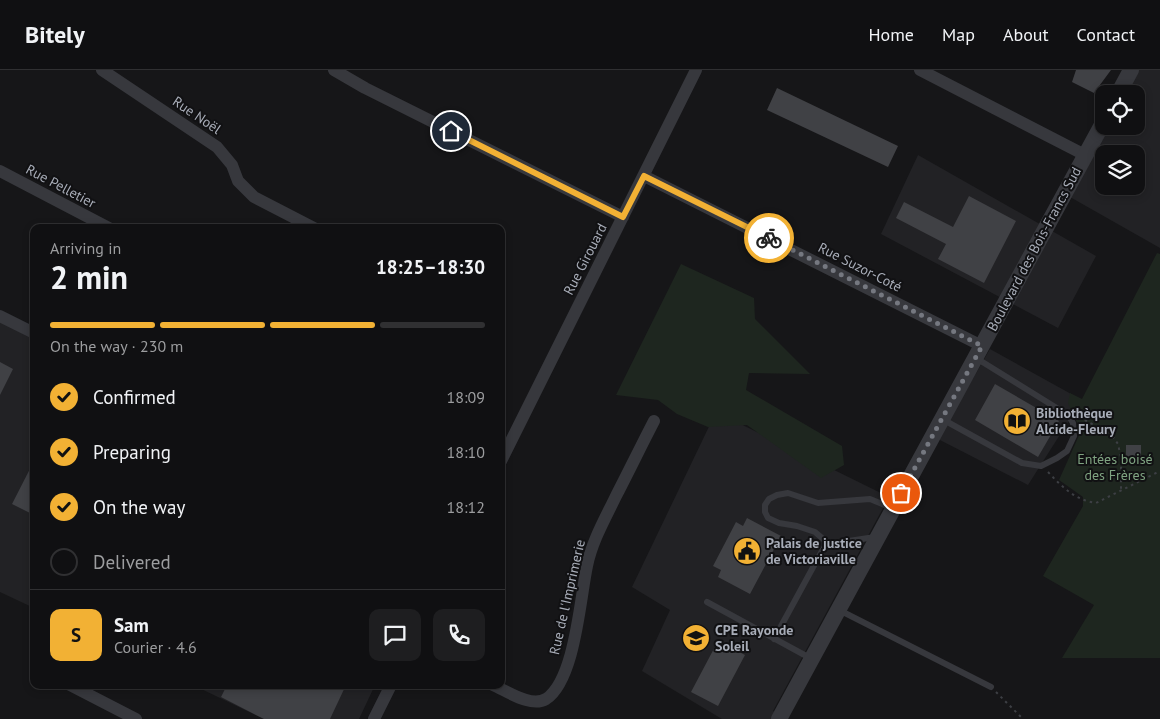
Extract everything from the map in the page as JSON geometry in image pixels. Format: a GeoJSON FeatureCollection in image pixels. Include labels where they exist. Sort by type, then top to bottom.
{"type":"FeatureCollection","features":[{"type":"Feature","properties":{"kind":"street","name":"Rue Noël"},"geometry":{"type":"LineString","coordinates":[[102,70],[218,147],[232,165],[238,181],[254,197],[306,224]]}},
{"type":"Feature","properties":{"kind":"street"},"geometry":{"type":"LineString","coordinates":[[334,70],[364,88],[623,217]]}},
{"type":"Feature","properties":{"kind":"street","name":"Rue Girouard"},"geometry":{"type":"LineString","coordinates":[[505,453],[696,70]]}},
{"type":"Feature","properties":{"kind":"street"},"geometry":{"type":"LineString","coordinates":[[920,70],[1085,156]]}},
{"type":"Feature","properties":{"kind":"street"},"geometry":{"type":"LineString","coordinates":[[1123,85],[1131,70]]}},
{"type":"Feature","properties":{"kind":"street","name":"Boulevard des Bois-Francs Sud"},"geometry":{"type":"LineString","coordinates":[[779,719],[1096,135]]}},
{"type":"Feature","properties":{"kind":"street","name":"Rue Pelletier"},"geometry":{"type":"LineString","coordinates":[[0,171],[101,224]]}},
{"type":"Feature","properties":{"kind":"street","name":"Rue Suzor-Coté"},"geometry":{"type":"LineString","coordinates":[[644,176],[979,351]]}},
{"type":"Feature","properties":{"kind":"street"},"geometry":{"type":"LineString","coordinates":[[0,316],[30,331]]}},
{"type":"Feature","properties":{"kind":"street","name":"Rue de l'Imprimerie"},"geometry":{"type":"LineString","coordinates":[[502,689],[526,700],[535,701],[544,700],[552,694],[559,684],[573,646],[587,566],[594,540],[654,421]]}},
{"type":"Feature","properties":{"kind":"street"},"geometry":{"type":"LineString","coordinates":[[78,689],[136,719]]}},
{"type":"Feature","properties":{"kind":"street"},"geometry":{"type":"LineString","coordinates":[[374,719],[389,689]]}},
{"type":"Feature","properties":{"kind":"lane"},"geometry":{"type":"LineString","coordinates":[[942,419],[1022,463],[1041,466],[1057,458],[1067,450],[1074,436],[1073,423],[1068,415],[979,351]]}},
{"type":"Feature","properties":{"kind":"lane"},"geometry":{"type":"LineString","coordinates":[[829,544],[816,532],[779,523],[768,518],[765,512],[765,505],[769,499],[788,493],[818,503],[870,499],[893,508]]}},
{"type":"Feature","properties":{"kind":"lane"},"geometry":{"type":"LineString","coordinates":[[774,638],[823,548],[829,544],[878,536]]}},
{"type":"Feature","properties":{"kind":"lane"},"geometry":{"type":"LineString","coordinates":[[707,602],[811,659]]}},
{"type":"Feature","properties":{"kind":"lane"},"geometry":{"type":"LineString","coordinates":[[838,609],[991,687]]}},
{"type":"Feature","properties":{"kind":"path"},"geometry":{"type":"LineString","coordinates":[[1068,415],[1084,418],[1111,434],[1118,444],[1121,458],[1121,490]]}},
{"type":"Feature","properties":{"kind":"path"},"geometry":{"type":"LineString","coordinates":[[1041,466],[1065,490],[1086,502],[1096,503],[1160,471]]}},
{"type":"Feature","properties":{"kind":"path"},"geometry":{"type":"LineString","coordinates":[[991,687],[1023,719]]}},
{"type":"Feature","properties":{"kind":"shaded area"},"geometry":{"type":"Polygon","coordinates":[[[1131,70],[1160,70],[1160,248],[1063,193],[1098,135],[1145,135],[1145,85],[1123,85],[1131,70]]]}},
{"type":"Feature","properties":{"kind":"shaded area"},"geometry":{"type":"Polygon","coordinates":[[[918,155],[1096,256],[1058,328],[881,234],[918,155]]]}},
{"type":"Feature","properties":{"kind":"shaded area"},"geometry":{"type":"Polygon","coordinates":[[[0,317],[30,331],[30,606],[0,592],[0,317]]]}},
{"type":"Feature","properties":{"kind":"shaded area"},"geometry":{"type":"Polygon","coordinates":[[[990,349],[1082,400],[1028,485],[938,439],[990,349]]]}},
{"type":"Feature","properties":{"kind":"shaded area"},"geometry":{"type":"Polygon","coordinates":[[[716,412],[889,497],[773,711],[789,719],[722,719],[642,671],[670,610],[632,587],[716,412]]]}},
{"type":"Feature","properties":{"kind":"shaded area"},"geometry":{"type":"Polygon","coordinates":[[[201,689],[373,689],[359,719],[264,719],[201,689]]]}},
{"type":"Feature","properties":{"kind":"green space","name":"Entées boisé des Frères"},"geometry":{"type":"Polygon","coordinates":[[[1157,253],[1160,254],[1160,658],[1062,658],[1094,605],[1043,576],[1083,506],[1083,497],[1059,480],[1081,431],[1068,403],[1070,393],[1082,399],[1157,253]]]}},
{"type":"Feature","properties":{"kind":"green space"},"geometry":{"type":"Polygon","coordinates":[[[681,264],[754,298],[755,319],[810,374],[749,373],[746,390],[842,446],[844,465],[821,478],[747,425],[708,427],[677,414],[658,400],[616,395],[681,264]]]}},
{"type":"Feature","properties":{"kind":"building"},"geometry":{"type":"Polygon","coordinates":[[[1076,70],[1111,70],[1100,85],[1095,85],[1094,93],[1072,82],[1076,70]]]}},
{"type":"Feature","properties":{"kind":"building"},"geometry":{"type":"Polygon","coordinates":[[[777,88],[898,146],[888,167],[767,110],[777,88]]]}},
{"type":"Feature","properties":{"kind":"building"},"geometry":{"type":"Polygon","coordinates":[[[969,196],[1016,221],[984,283],[938,259],[946,244],[896,218],[904,202],[953,227],[969,196]]]}},
{"type":"Feature","properties":{"kind":"building"},"geometry":{"type":"Polygon","coordinates":[[[0,362],[13,369],[0,395],[0,362]]]}},
{"type":"Feature","properties":{"kind":"building","name":"Bibliothèque Alcide-Fleury"},"geometry":{"type":"Polygon","coordinates":[[[995,384],[1059,421],[1038,457],[975,420],[995,384]]]}},
{"type":"Feature","properties":{"kind":"building"},"geometry":{"type":"Polygon","coordinates":[[[1126,445],[1141,445],[1141,459],[1126,459],[1126,445]]]}},
{"type":"Feature","properties":{"kind":"building"},"geometry":{"type":"Polygon","coordinates":[[[30,469],[30,513],[12,504],[30,469]]]}},
{"type":"Feature","properties":{"kind":"building","name":"Palais de justice de Victoriaville"},"geometry":{"type":"Polygon","coordinates":[[[747,518],[781,536],[750,594],[718,577],[721,570],[713,566],[736,522],[743,526],[747,518]]]}},
{"type":"Feature","properties":{"kind":"building"},"geometry":{"type":"Polygon","coordinates":[[[718,641],[745,655],[718,706],[691,692],[718,641]]]}},
{"type":"Feature","properties":{"kind":"building"},"geometry":{"type":"Polygon","coordinates":[[[225,689],[344,689],[330,719],[264,719],[221,697],[225,689]]]}},
{"type":"Feature","properties":{"kind":"way so far"},"geometry":{"type":"LineString","coordinates":[[769,238],[982,346],[901,493]]}},
{"type":"Feature","properties":{"kind":"place","name":"Bibliothèque Alcide-Fleury"},"geometry":{"type":"Point","coordinates":[1017,421]}},
{"type":"Feature","properties":{"kind":"place","name":"Palais de justice de Victoriaville"},"geometry":{"type":"Point","coordinates":[747,551]}},
{"type":"Feature","properties":{"kind":"place","name":"CPE Rayonde Soleil"},"geometry":{"type":"Point","coordinates":[696,638]}},
{"type":"Feature","properties":{"kind":"route"},"geometry":{"type":"LineString","coordinates":[[451,131],[623,217],[644,176],[769,238]]}}]}
